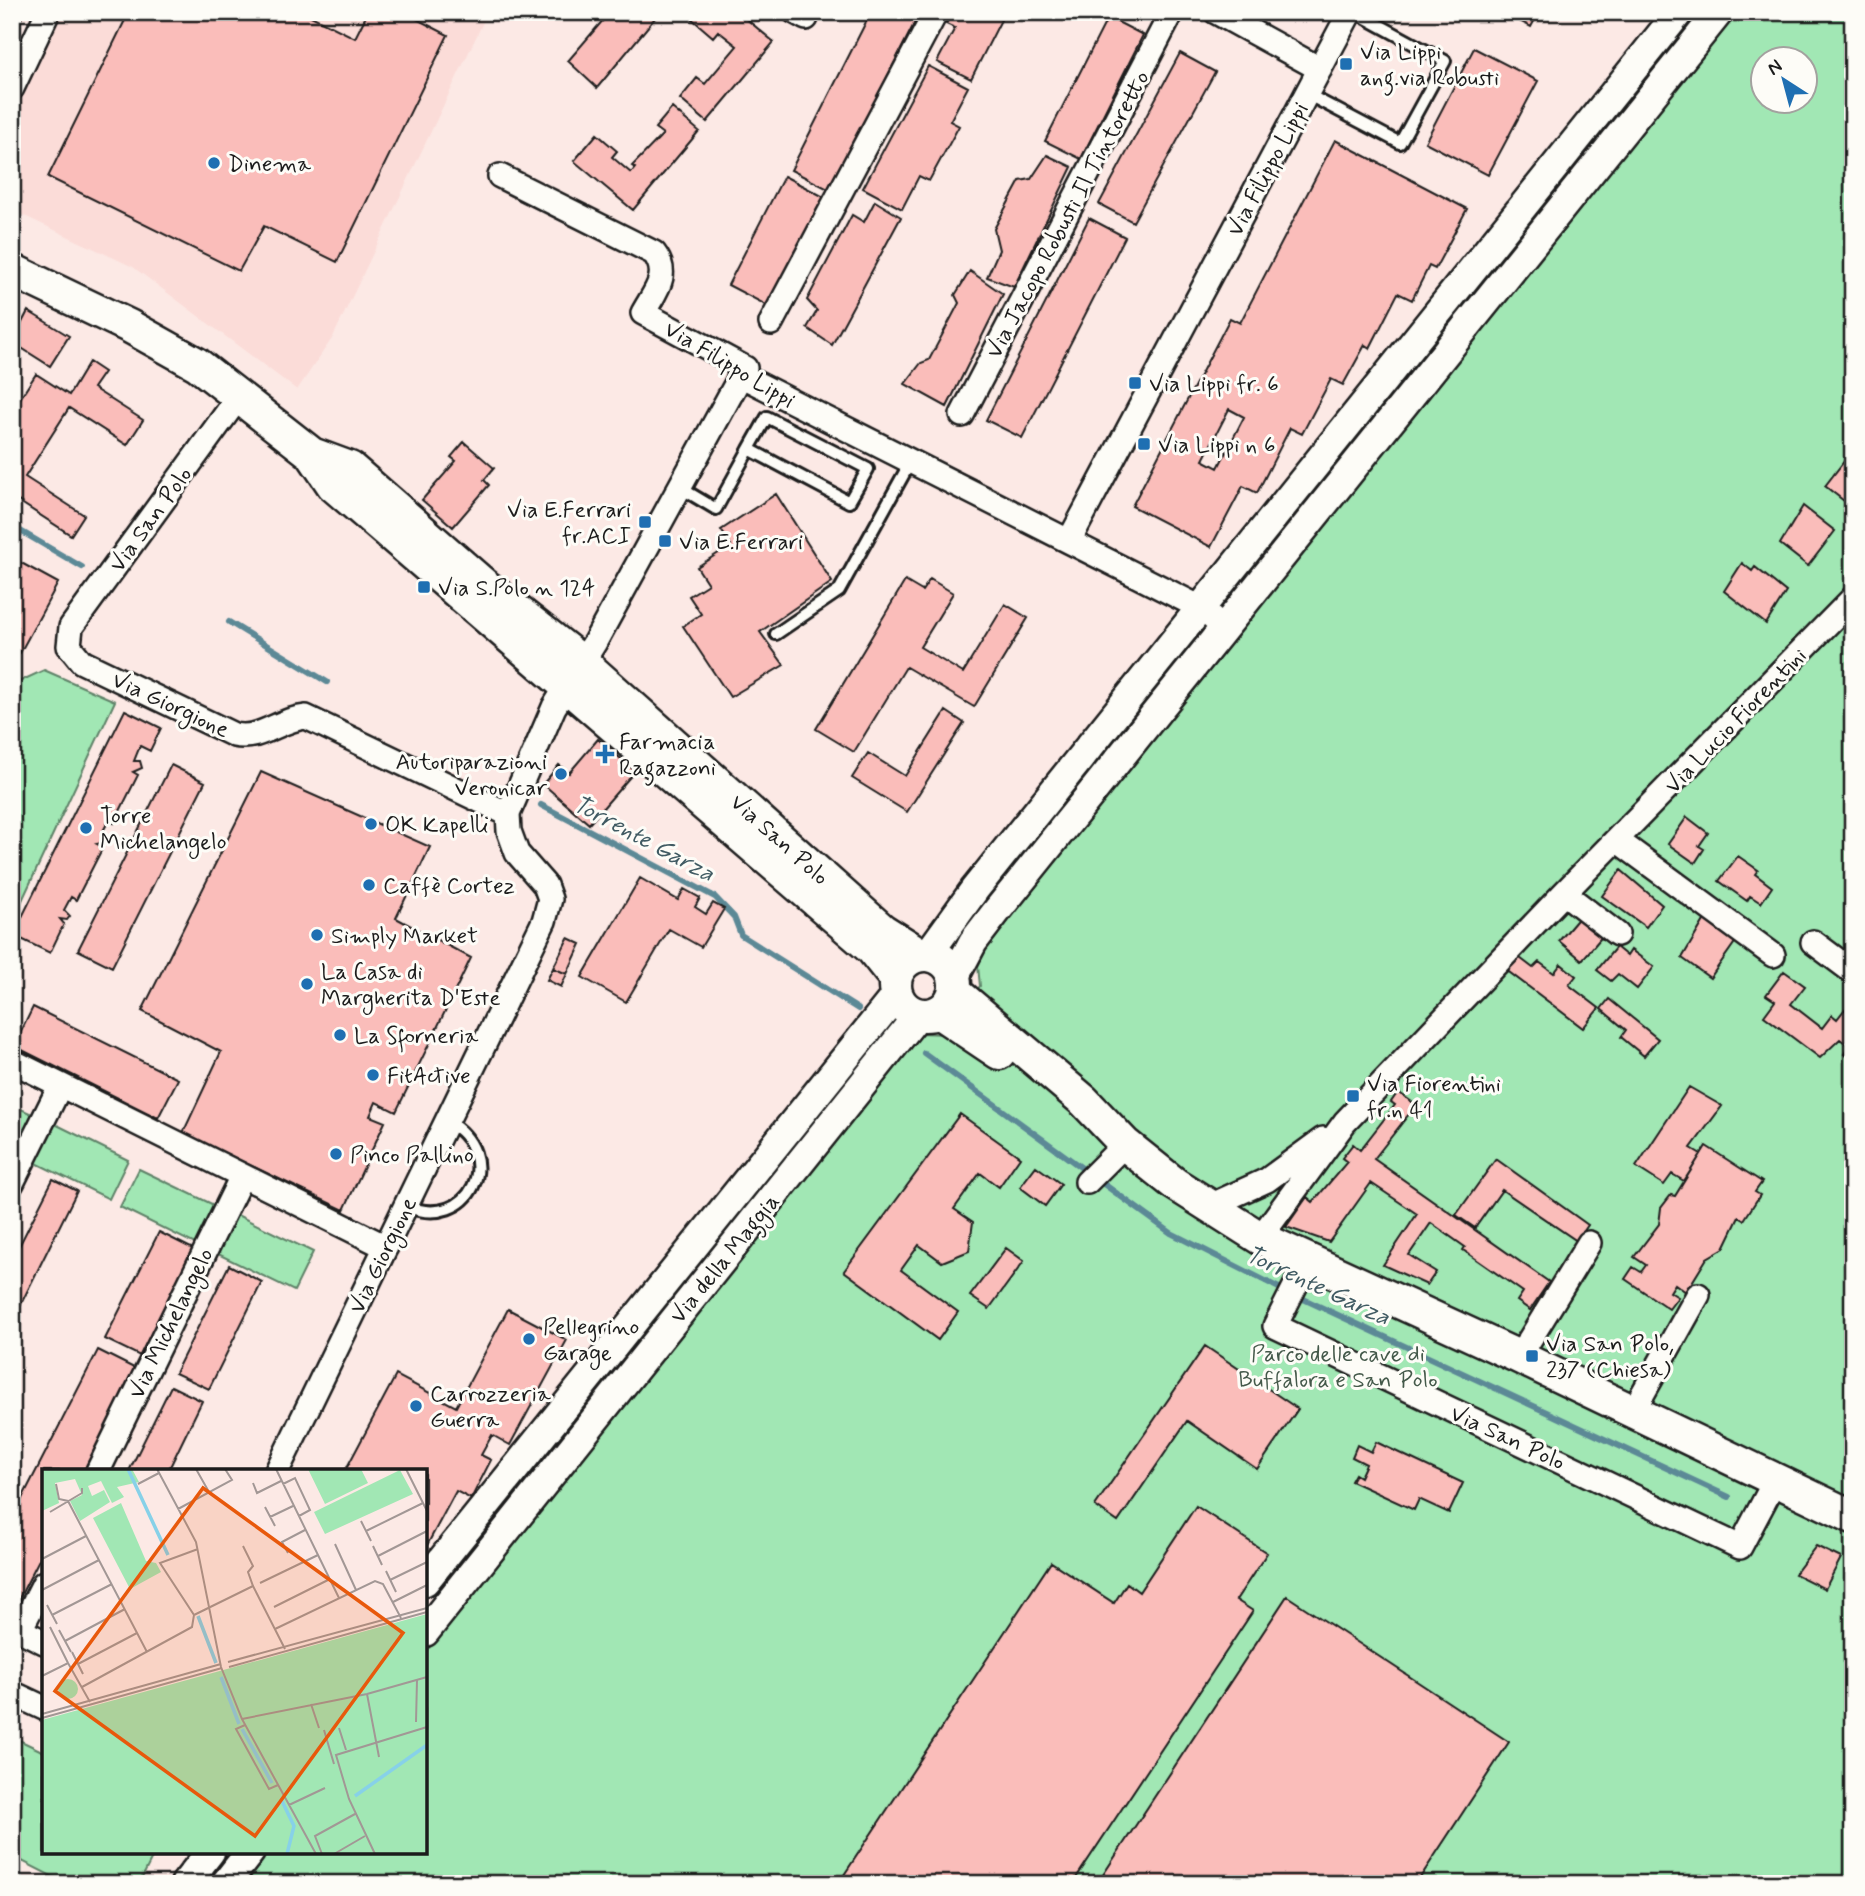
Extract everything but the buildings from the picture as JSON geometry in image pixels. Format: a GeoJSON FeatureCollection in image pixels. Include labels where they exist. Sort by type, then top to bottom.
{"type":"FeatureCollection","features":[{"type":"Feature","properties":{"kind":"main road","name":"Via San Polo"},"geometry":{"type":"LineString","coordinates":[[12,270],[129,326],[197,364],[312,454],[350,468],[484,584],[575,673],[872,949],[1074,1113],[1125,1144],[1175,1184],[1260,1238],[1302,1270],[1519,1357],[1853,1517]]}},
{"type":"Feature","properties":{"kind":"main road","name":"Via San Polo"},"geometry":{"type":"LineString","coordinates":[[575,673],[882,930],[924,954],[945,961],[926,995]]}},
{"type":"Feature","properties":{"kind":"main road"},"geometry":{"type":"LineString","coordinates":[[924,954],[907,959],[926,995]]}},
{"type":"Feature","properties":{"kind":"street"},"geometry":{"type":"LineString","coordinates":[[12,88],[48,12]]}},
{"type":"Feature","properties":{"kind":"street"},"geometry":{"type":"LineString","coordinates":[[771,323],[936,12]]}},
{"type":"Feature","properties":{"kind":"street","name":"Via Jacopo Robusti Il Tintoretto"},"geometry":{"type":"LineString","coordinates":[[962,415],[1172,12]]}},
{"type":"Feature","properties":{"kind":"street"},"geometry":{"type":"LineString","coordinates":[[1216,12],[1320,69]]}},
{"type":"Feature","properties":{"kind":"street","name":"Via Filippo Lippi"},"geometry":{"type":"LineString","coordinates":[[1069,541],[1352,12]]}},
{"type":"Feature","properties":{"kind":"street"},"geometry":{"type":"LineString","coordinates":[[924,954],[1679,12]]}},
{"type":"Feature","properties":{"kind":"street"},"geometry":{"type":"LineString","coordinates":[[926,995],[973,942],[1719,12]]}},
{"type":"Feature","properties":{"kind":"street","name":"Via Filippo Lippi"},"geometry":{"type":"LineString","coordinates":[[500,176],[654,253],[662,263],[664,275],[643,313],[745,368],[740,375],[1201,608],[1224,628]]}},
{"type":"Feature","properties":{"kind":"street"},"geometry":{"type":"LineString","coordinates":[[508,814],[554,707],[680,487],[740,375]]}},
{"type":"Feature","properties":{"kind":"street","name":"Via San Polo"},"geometry":{"type":"LineString","coordinates":[[69,646],[71,627],[240,396]]}},
{"type":"Feature","properties":{"kind":"street","name":"Via Lucio Fiorentini"},"geometry":{"type":"LineString","coordinates":[[1260,1238],[1345,1122],[1563,893],[1618,841],[1853,598]]}},
{"type":"Feature","properties":{"kind":"street","name":"Via Giorgione"},"geometry":{"type":"LineString","coordinates":[[69,646],[82,662],[234,735],[248,738],[289,718],[306,717],[508,814],[509,831],[517,853],[545,885],[550,899],[544,921],[278,1469]]}},
{"type":"Feature","properties":{"kind":"street"},"geometry":{"type":"LineString","coordinates":[[1618,841],[1773,955]]}},
{"type":"Feature","properties":{"kind":"street"},"geometry":{"type":"LineString","coordinates":[[1563,893],[1618,934]]}},
{"type":"Feature","properties":{"kind":"street"},"geometry":{"type":"LineString","coordinates":[[1813,942],[1853,972]]}},
{"type":"Feature","properties":{"kind":"street","name":"Via della Maggia"},"geometry":{"type":"LineString","coordinates":[[427,1579],[926,995]]}},
{"type":"Feature","properties":{"kind":"street","name":"Via della Maggia"},"geometry":{"type":"LineString","coordinates":[[427,1629],[926,995]]}},
{"type":"Feature","properties":{"kind":"street"},"geometry":{"type":"LineString","coordinates":[[12,1061],[386,1248]]}},
{"type":"Feature","properties":{"kind":"street"},"geometry":{"type":"LineString","coordinates":[[12,1183],[60,1086]]}},
{"type":"Feature","properties":{"kind":"street","name":"Via Lucio Fiorentini"},"geometry":{"type":"LineString","coordinates":[[1210,1206],[1267,1180],[1345,1122]]}},
{"type":"Feature","properties":{"kind":"street"},"geometry":{"type":"LineString","coordinates":[[1094,1174],[1125,1144]]}},
{"type":"Feature","properties":{"kind":"street","name":"Via Michelangelo"},"geometry":{"type":"LineString","coordinates":[[99,1469],[242,1176]]}},
{"type":"Feature","properties":{"kind":"street"},"geometry":{"type":"LineString","coordinates":[[1519,1357],[1589,1243]]}},
{"type":"Feature","properties":{"kind":"street","name":"Via San Polo"},"geometry":{"type":"LineString","coordinates":[[1302,1270],[1275,1326],[1740,1547],[1776,1479]]}},
{"type":"Feature","properties":{"kind":"street"},"geometry":{"type":"LineString","coordinates":[[1632,1413],[1698,1295]]}},
{"type":"Feature","properties":{"kind":"street"},"geometry":{"type":"LineString","coordinates":[[42,1586],[16,1628],[42,1641]]}},
{"type":"Feature","properties":{"kind":"street"},"geometry":{"type":"LineString","coordinates":[[12,1693],[42,1707]]}},
{"type":"Feature","properties":{"kind":"street"},"geometry":{"type":"LineString","coordinates":[[184,1884],[208,1854]]}},
{"type":"Feature","properties":{"kind":"street"},"geometry":{"type":"LineString","coordinates":[[225,1884],[248,1854]]}},
{"type":"Feature","properties":{"kind":"lane","name":"Via Filippo Lippi"},"geometry":{"type":"LineString","coordinates":[[1307,94],[1400,143],[1445,61],[1352,12]]}},
{"type":"Feature","properties":{"kind":"lane"},"geometry":{"type":"LineString","coordinates":[[680,487],[716,509],[767,416],[868,469],[849,502],[749,449]]}},
{"type":"Feature","properties":{"kind":"lane"},"geometry":{"type":"LineString","coordinates":[[776,634],[839,591],[911,461]]}},
{"type":"Feature","properties":{"kind":"lane"},"geometry":{"type":"LineString","coordinates":[[406,1206],[421,1212],[452,1209],[465,1199],[474,1186],[478,1171],[474,1148],[461,1129],[447,1121]]}},
{"type":"Feature","properties":{"kind":"shaded area","name":"Dinema"},"geometry":{"type":"Polygon","coordinates":[[[60,12],[488,12],[333,337],[297,390],[133,267],[12,210],[12,115],[60,12]]]}},
{"type":"Feature","properties":{"kind":"green space","name":"Parco delle cave di Buffalora e San Polo"},"geometry":{"type":"Polygon","coordinates":[[[1735,12],[1853,12],[1853,1884],[242,1884],[265,1854],[427,1854],[427,1650],[920,1033],[945,1034],[980,986],[978,966],[986,949],[1735,12]]]}},
{"type":"Feature","properties":{"kind":"green space"},"geometry":{"type":"Polygon","coordinates":[[[44,670],[115,701],[12,922],[12,685],[44,670]]]}},
{"type":"Feature","properties":{"kind":"green space"},"geometry":{"type":"Polygon","coordinates":[[[12,1105],[32,1114],[13,1153],[12,1152],[12,1105]]]}},
{"type":"Feature","properties":{"kind":"green space"},"geometry":{"type":"Polygon","coordinates":[[[51,1122],[128,1160],[109,1199],[32,1161],[51,1122]]]}},
{"type":"Feature","properties":{"kind":"green space"},"geometry":{"type":"Polygon","coordinates":[[[139,1169],[216,1206],[197,1245],[120,1207],[139,1169]]]}},
{"type":"Feature","properties":{"kind":"green space"},"geometry":{"type":"Polygon","coordinates":[[[235,1214],[313,1252],[294,1291],[216,1253],[235,1214]]]}},
{"type":"Feature","properties":{"kind":"green space"},"geometry":{"type":"Polygon","coordinates":[[[19,1740],[42,1751],[42,1854],[154,1854],[139,1884],[67,1884],[12,1856],[12,1753],[19,1740]]]}},
{"type":"Feature","properties":{"kind":"waterway","name":"Torrente Garza"},"geometry":{"type":"LineString","coordinates":[[12,526],[82,567]]}},
{"type":"Feature","properties":{"kind":"waterway","name":"Torrente Garza"},"geometry":{"type":"LineString","coordinates":[[229,622],[327,682]]}},
{"type":"Feature","properties":{"kind":"waterway","name":"Torrente Garza"},"geometry":{"type":"LineString","coordinates":[[541,805],[715,897],[734,917],[741,935],[858,1009]]}},
{"type":"Feature","properties":{"kind":"waterway","name":"Torrente Garza"},"geometry":{"type":"LineString","coordinates":[[924,1053],[1171,1233],[1287,1292]]}},
{"type":"Feature","properties":{"kind":"waterway","name":"Torrente Garza"},"geometry":{"type":"LineString","coordinates":[[1297,1296],[1729,1497]]}},
{"type":"Feature","properties":{"kind":"place","name":"Via Lippi ang.via Robusti"},"geometry":{"type":"Point","coordinates":[1346,64]}},
{"type":"Feature","properties":{"kind":"place","name":"Dinema"},"geometry":{"type":"Point","coordinates":[214,163]}},
{"type":"Feature","properties":{"kind":"place","name":"Via Lippi fr. 6"},"geometry":{"type":"Point","coordinates":[1135,383]}},
{"type":"Feature","properties":{"kind":"place","name":"Via Lippi n 6"},"geometry":{"type":"Point","coordinates":[1144,444]}},
{"type":"Feature","properties":{"kind":"place","name":"Via E.Ferrari fr.ACI"},"geometry":{"type":"Point","coordinates":[645,522]}},
{"type":"Feature","properties":{"kind":"place","name":"Via E.Ferrari"},"geometry":{"type":"Point","coordinates":[665,541]}},
{"type":"Feature","properties":{"kind":"place","name":"Via S.Polo n 124"},"geometry":{"type":"Point","coordinates":[424,587]}},
{"type":"Feature","properties":{"kind":"place","name":"Farmacia Ragazzoni"},"geometry":{"type":"Point","coordinates":[605,754]}},
{"type":"Feature","properties":{"kind":"place","name":"Autoriparazioni Veronicar"},"geometry":{"type":"Point","coordinates":[561,774]}},
{"type":"Feature","properties":{"kind":"place","name":"OK Kapelli"},"geometry":{"type":"Point","coordinates":[371,824]}},
{"type":"Feature","properties":{"kind":"place","name":"Torre Michelangelo"},"geometry":{"type":"Point","coordinates":[86,828]}},
{"type":"Feature","properties":{"kind":"place","name":"Caffè Cortez"},"geometry":{"type":"Point","coordinates":[369,885]}},
{"type":"Feature","properties":{"kind":"place","name":"Simply Market"},"geometry":{"type":"Point","coordinates":[317,935]}},
{"type":"Feature","properties":{"kind":"place","name":"La Casa di Margherita D'Este"},"geometry":{"type":"Point","coordinates":[307,984]}},
{"type":"Feature","properties":{"kind":"place","name":"La Sforneria"},"geometry":{"type":"Point","coordinates":[340,1035]}},
{"type":"Feature","properties":{"kind":"place","name":"FitActive"},"geometry":{"type":"Point","coordinates":[373,1075]}},
{"type":"Feature","properties":{"kind":"place","name":"Via Fiorentini fr.n 41"},"geometry":{"type":"Point","coordinates":[1353,1096]}},
{"type":"Feature","properties":{"kind":"place","name":"Pinco Pallino"},"geometry":{"type":"Point","coordinates":[336,1154]}},
{"type":"Feature","properties":{"kind":"place","name":"Pellegrino Garage"},"geometry":{"type":"Point","coordinates":[529,1339]}},
{"type":"Feature","properties":{"kind":"place","name":"Via San Polo, 237 (Chiesa)"},"geometry":{"type":"Point","coordinates":[1532,1356]}},
{"type":"Feature","properties":{"kind":"place","name":"Carrozzeria Guerra"},"geometry":{"type":"Point","coordinates":[416,1406]}}]}
